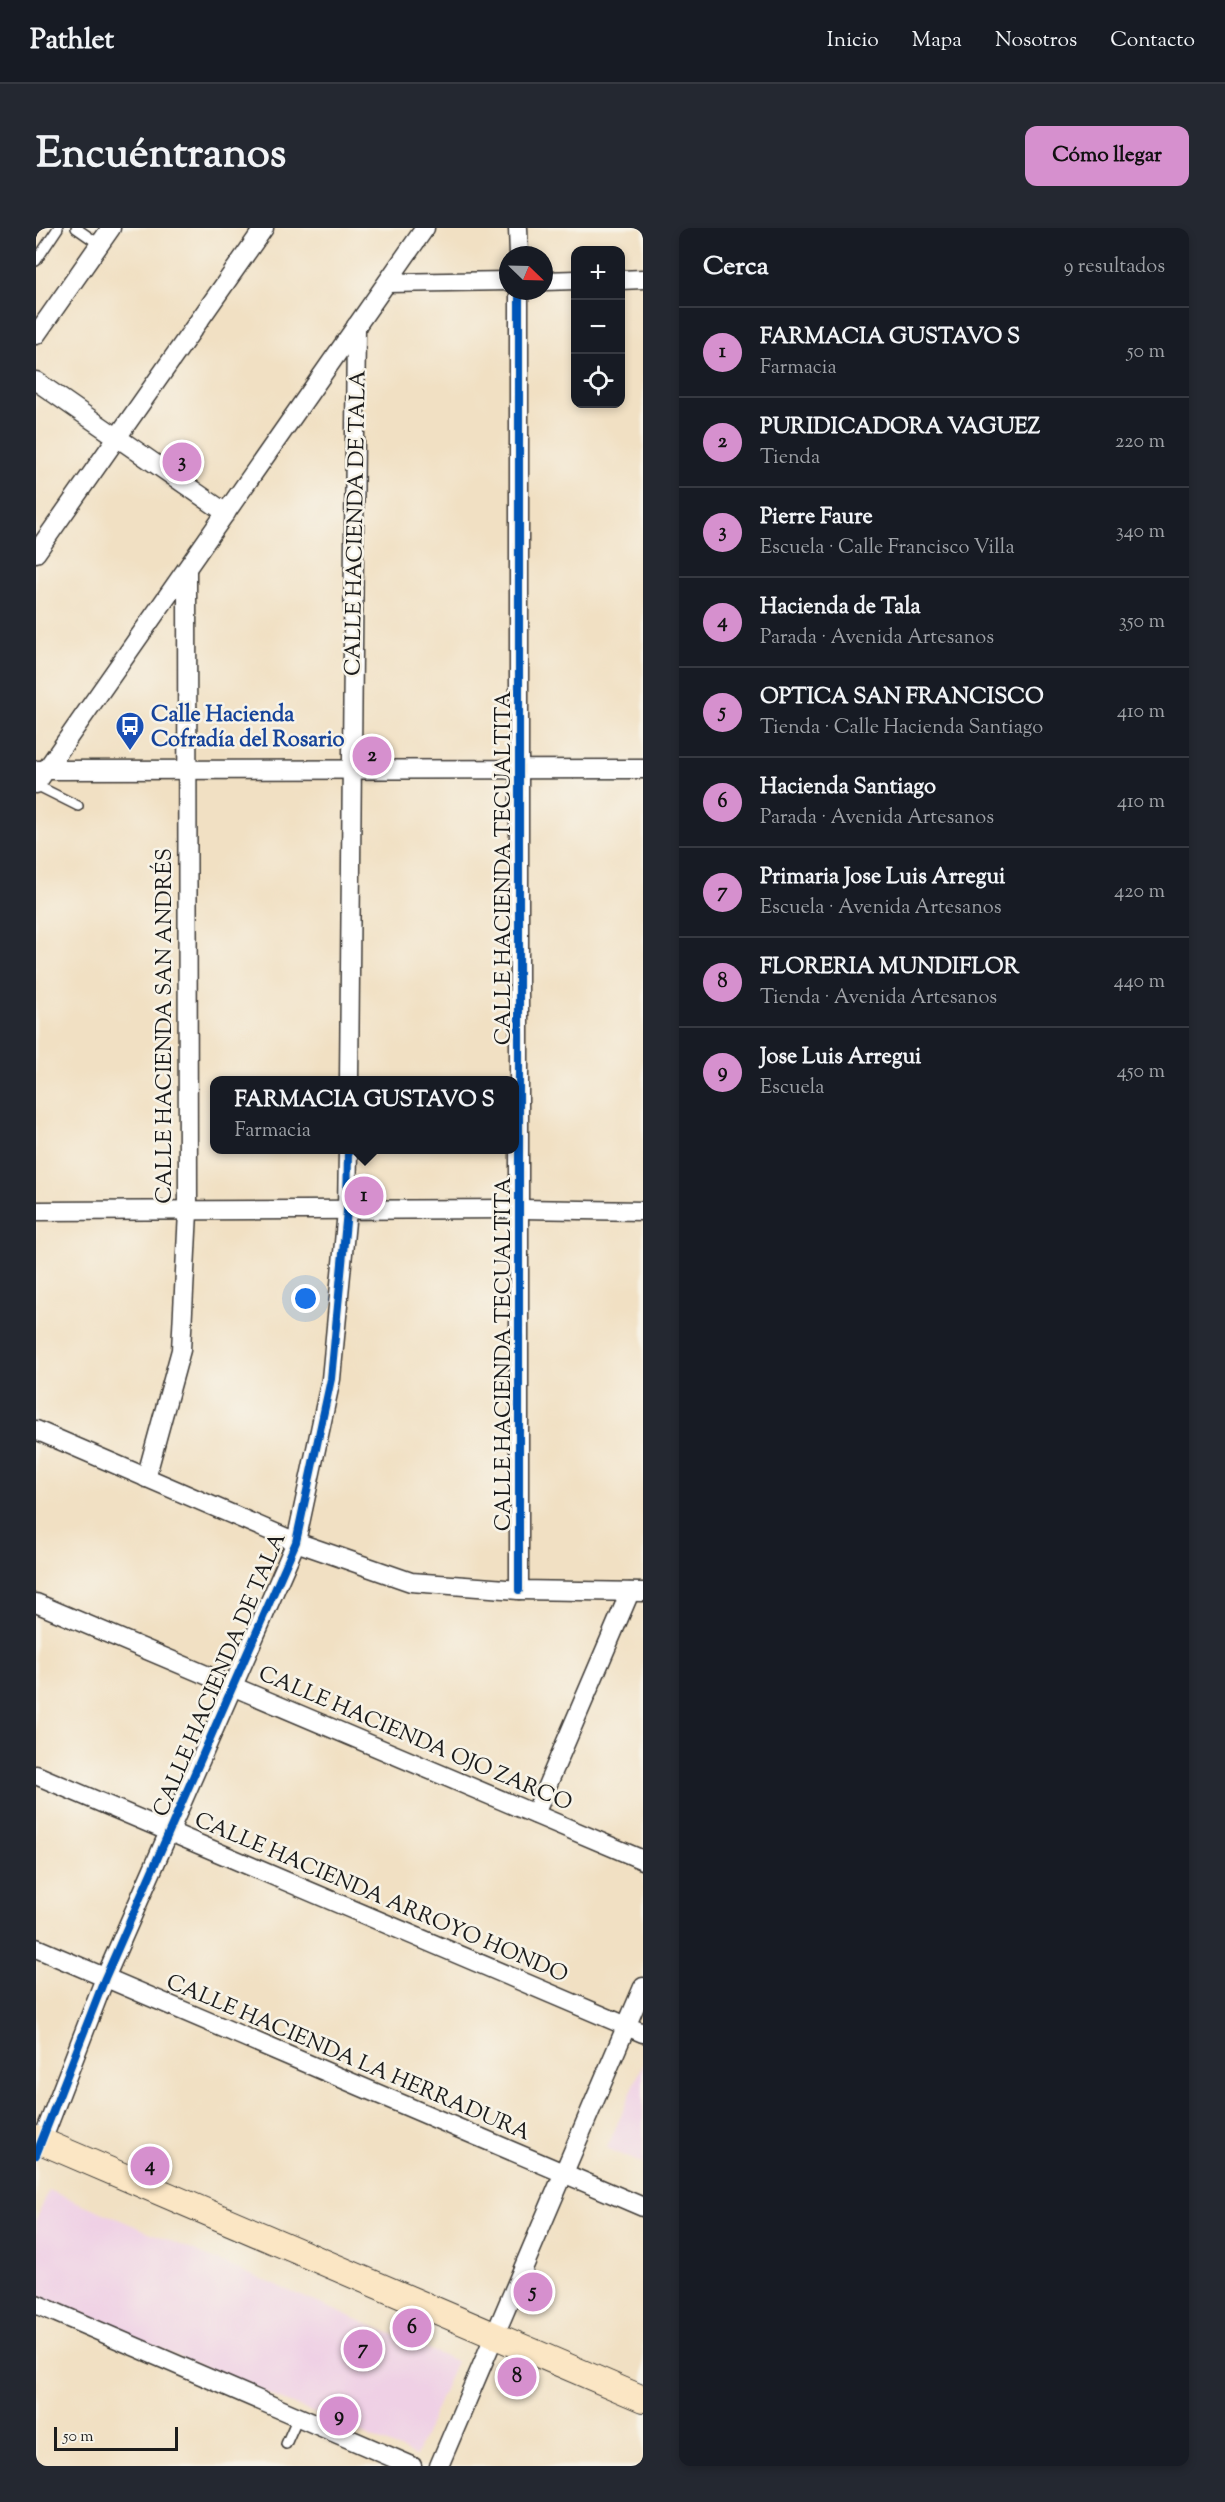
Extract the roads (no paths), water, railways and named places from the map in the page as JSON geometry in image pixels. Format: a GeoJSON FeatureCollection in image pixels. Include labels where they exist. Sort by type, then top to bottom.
{"type":"FeatureCollection","features":[{"type":"Feature","properties":{"kind":"main road"},"geometry":{"type":"LineString","coordinates":[[38,2145],[643,2399]]}},
{"type":"Feature","properties":{"kind":"street"},"geometry":{"type":"LineString","coordinates":[[36,335],[111,228]]}},
{"type":"Feature","properties":{"kind":"street"},"geometry":{"type":"LineString","coordinates":[[36,553],[264,228]]}},
{"type":"Feature","properties":{"kind":"street"},"geometry":{"type":"LineString","coordinates":[[39,777],[425,228]]}},
{"type":"Feature","properties":{"kind":"street"},"geometry":{"type":"LineString","coordinates":[[518,228],[519,246]]}},
{"type":"Feature","properties":{"kind":"street"},"geometry":{"type":"LineString","coordinates":[[625,280],[643,279]]}},
{"type":"Feature","properties":{"kind":"street"},"geometry":{"type":"LineString","coordinates":[[553,281],[571,280]]}},
{"type":"Feature","properties":{"kind":"street"},"geometry":{"type":"LineString","coordinates":[[387,283],[499,281]]}},
{"type":"Feature","properties":{"kind":"street","name":"CALLE HACIENDA TECUALTITA"},"geometry":{"type":"LineString","coordinates":[[519,300],[519,1590]]}},
{"type":"Feature","properties":{"kind":"street","name":"CALLE HACIENDA DE TALA"},"geometry":{"type":"LineString","coordinates":[[349,1076],[356,326]]}},
{"type":"Feature","properties":{"kind":"street"},"geometry":{"type":"LineString","coordinates":[[36,381],[226,513]]}},
{"type":"Feature","properties":{"kind":"street","name":"CALLE HACIENDA SAN ANDRÉS"},"geometry":{"type":"LineString","coordinates":[[146,1478],[181,1350],[188,1212],[187,569]]}},
{"type":"Feature","properties":{"kind":"street"},"geometry":{"type":"LineString","coordinates":[[39,777],[187,769],[643,769]]}},
{"type":"Feature","properties":{"kind":"street","name":"CALLE HACIENDA DE TALA"},"geometry":{"type":"LineString","coordinates":[[38,2145],[105,1978],[235,1686],[296,1542],[331,1379],[347,1211],[348,1154]]}},
{"type":"Feature","properties":{"kind":"street"},"geometry":{"type":"LineString","coordinates":[[36,1211],[520,1209],[643,1211]]}},
{"type":"Feature","properties":{"kind":"street"},"geometry":{"type":"LineString","coordinates":[[36,1430],[296,1542],[411,1582],[519,1590],[636,1592],[535,1814]]}},
{"type":"Feature","properties":{"kind":"street","name":"CALLE HACIENDA OJO ZARCO"},"geometry":{"type":"LineString","coordinates":[[36,1603],[643,1860]]}},
{"type":"Feature","properties":{"kind":"street","name":"CALLE HACIENDA ARROYO HONDO"},"geometry":{"type":"LineString","coordinates":[[36,1774],[635,2030]]}},
{"type":"Feature","properties":{"kind":"street","name":"CALLE HACIENDA LA HERRADURA"},"geometry":{"type":"LineString","coordinates":[[36,1948],[643,2207]]}},
{"type":"Feature","properties":{"kind":"street"},"geometry":{"type":"LineString","coordinates":[[439,2466],[564,2174],[635,2030],[643,1987]]}},
{"type":"Feature","properties":{"kind":"street"},"geometry":{"type":"LineString","coordinates":[[36,2304],[412,2466]]}},
{"type":"Feature","properties":{"kind":"lane"},"geometry":{"type":"LineString","coordinates":[[36,261],[58,228]]}},
{"type":"Feature","properties":{"kind":"lane"},"geometry":{"type":"LineString","coordinates":[[76,228],[99,244]]}},
{"type":"Feature","properties":{"kind":"lane"},"geometry":{"type":"LineString","coordinates":[[39,777],[78,806]]}},
{"type":"Feature","properties":{"kind":"lane"},"geometry":{"type":"LineString","coordinates":[[286,2444],[298,2417]]}},
{"type":"Feature","properties":{"kind":"place","name":"Pierre Faure"},"geometry":{"type":"Point","coordinates":[182,462]}},
{"type":"Feature","properties":{"kind":"place","name":"Calle Hacienda Cofradía del Rosario"},"geometry":{"type":"Point","coordinates":[130,752]}},
{"type":"Feature","properties":{"kind":"place","name":"PURIDICADORA VAGUEZ"},"geometry":{"type":"Point","coordinates":[372,756]}},
{"type":"Feature","properties":{"kind":"place","name":"FARMACIA GUSTAVO S"},"geometry":{"type":"Point","coordinates":[364,1196]}},
{"type":"Feature","properties":{"kind":"place","name":"Hacienda de Tala"},"geometry":{"type":"Point","coordinates":[150,2166]}},
{"type":"Feature","properties":{"kind":"place","name":"OPTICA SAN FRANCISCO"},"geometry":{"type":"Point","coordinates":[533,2292]}},
{"type":"Feature","properties":{"kind":"place","name":"Hacienda Santiago"},"geometry":{"type":"Point","coordinates":[412,2328]}},
{"type":"Feature","properties":{"kind":"place","name":"Primaria Jose Luis Arregui"},"geometry":{"type":"Point","coordinates":[363,2349]}},
{"type":"Feature","properties":{"kind":"place","name":"FLORERIA MUNDIFLOR"},"geometry":{"type":"Point","coordinates":[517,2377]}},
{"type":"Feature","properties":{"kind":"place","name":"Jose Luis Arregui"},"geometry":{"type":"Point","coordinates":[339,2416]}}]}
